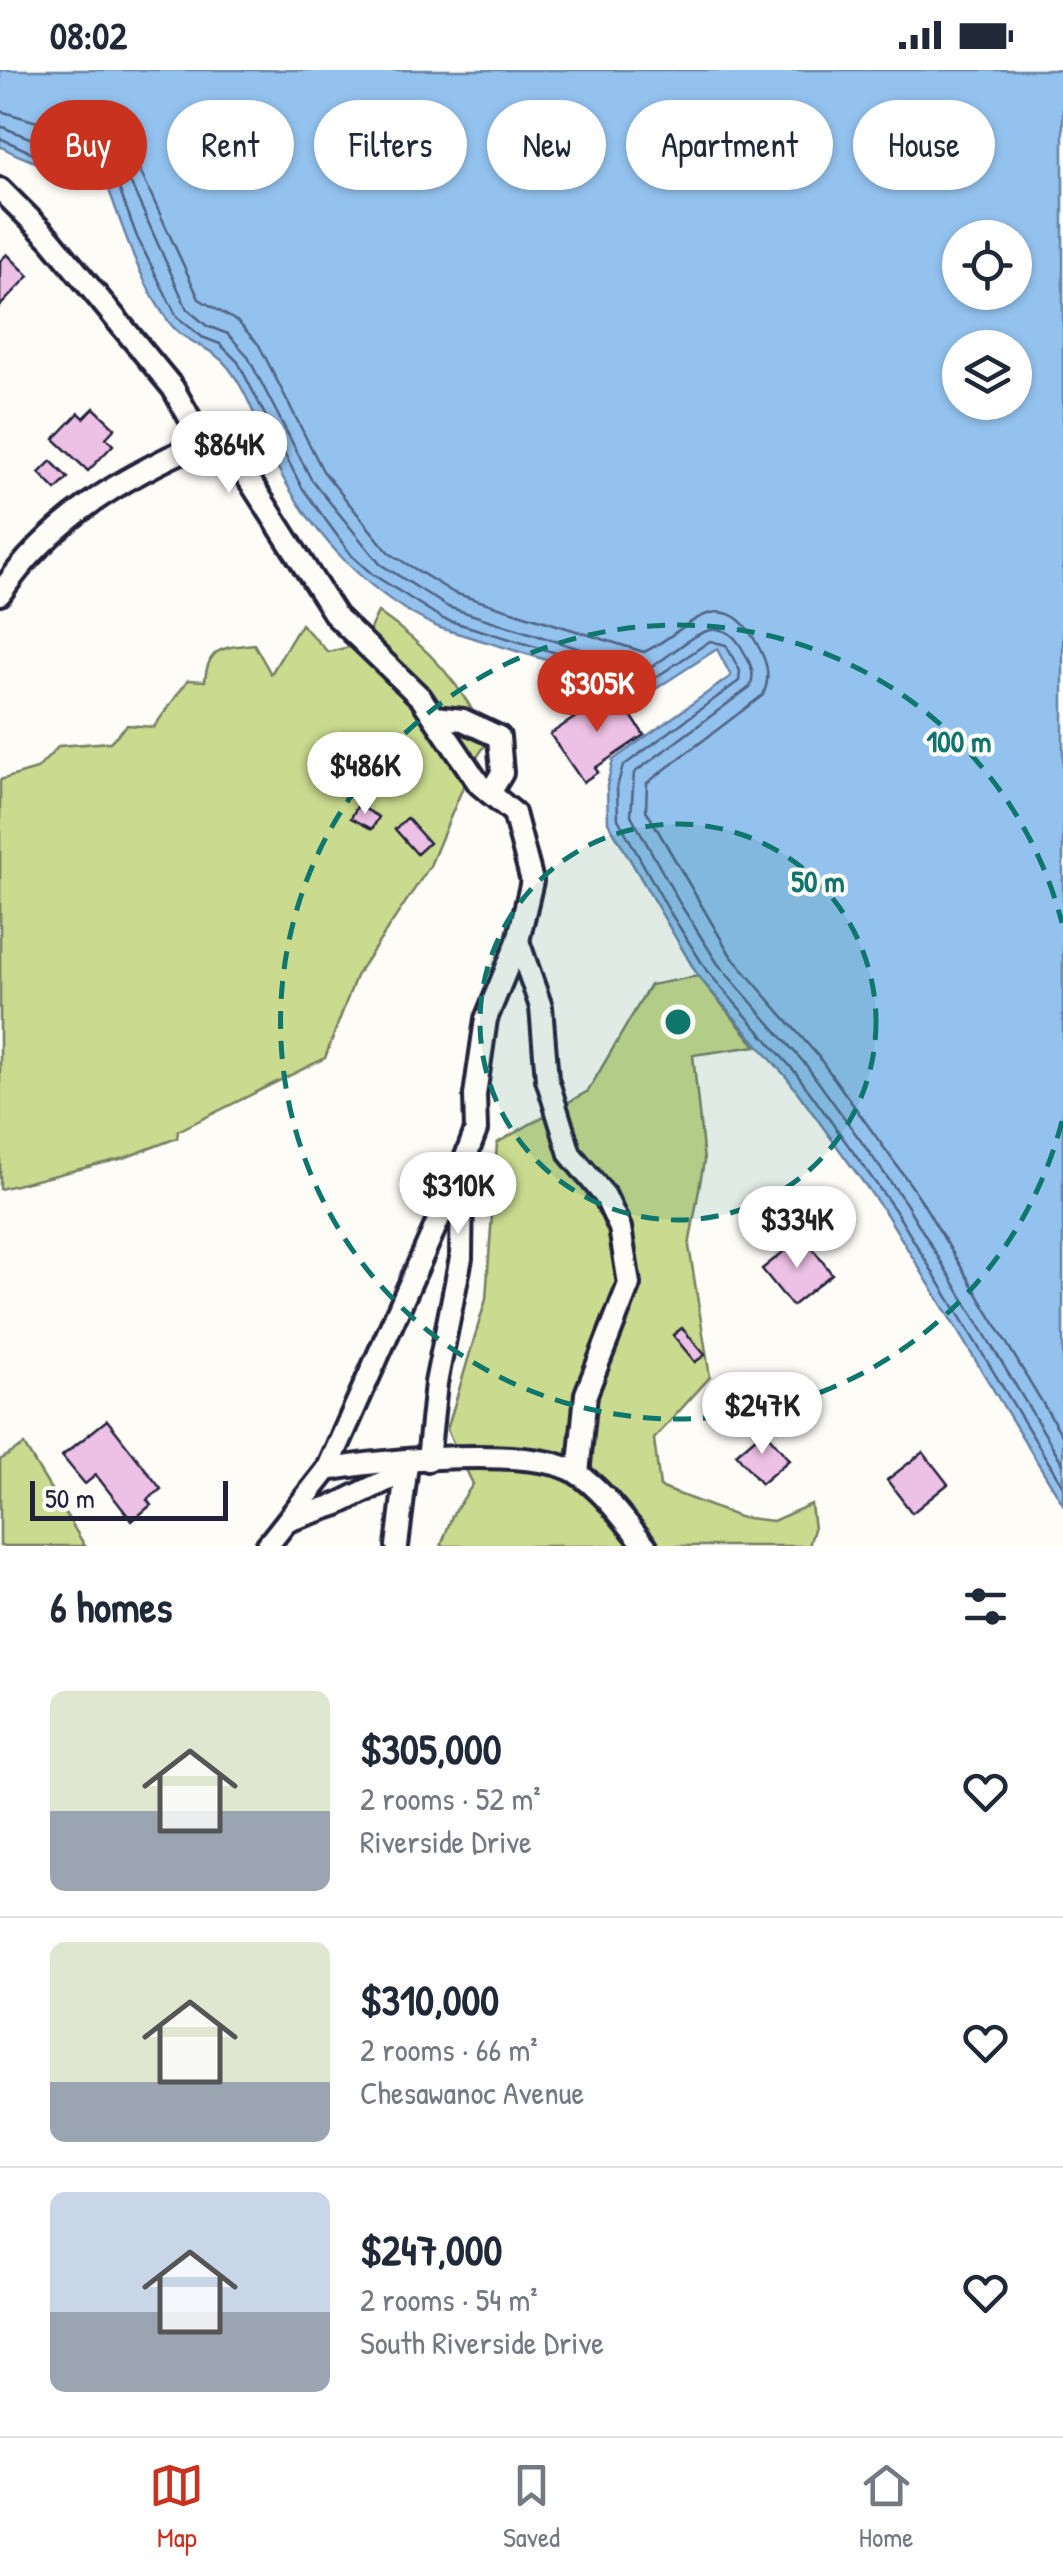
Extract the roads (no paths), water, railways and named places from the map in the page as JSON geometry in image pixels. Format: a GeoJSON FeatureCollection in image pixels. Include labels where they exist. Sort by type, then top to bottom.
{"type":"FeatureCollection","features":[{"type":"Feature","properties":{"kind":"street"},"geometry":{"type":"LineString","coordinates":[[0,189],[23,210],[173,388],[203,442],[239,464],[336,616],[421,698],[485,788],[514,813],[532,880],[518,941],[486,1019],[475,1094],[476,1130],[462,1167],[327,1470],[267,1546]]}},
{"type":"Feature","properties":{"kind":"street"},"geometry":{"type":"LineString","coordinates":[[0,215],[23,210]]}},
{"type":"Feature","properties":{"kind":"street"},"geometry":{"type":"LineString","coordinates":[[0,594],[68,516],[148,466],[203,442]]}},
{"type":"Feature","properties":{"kind":"street"},"geometry":{"type":"LineString","coordinates":[[434,718],[464,720],[499,737],[502,772],[485,788]]}},
{"type":"Feature","properties":{"kind":"street"},"geometry":{"type":"LineString","coordinates":[[518,941],[541,1007],[547,1079],[570,1154],[606,1196],[620,1228],[629,1284],[586,1394],[578,1474]]}},
{"type":"Feature","properties":{"kind":"street"},"geometry":{"type":"LineString","coordinates":[[398,1546],[461,1258],[462,1167]]}},
{"type":"Feature","properties":{"kind":"street"},"geometry":{"type":"LineString","coordinates":[[327,1470],[371,1461],[414,1464],[515,1458],[560,1465],[578,1474],[646,1546]]}},
{"type":"Feature","properties":{"kind":"street"},"geometry":{"type":"LineString","coordinates":[[287,1520],[338,1504],[414,1464]]}},
{"type":"Feature","properties":{"kind":"water"},"geometry":{"type":"Polygon","coordinates":[[[0,70],[1063,70],[1063,1504],[887,1215],[788,1079],[698,976],[608,822],[607,786],[613,760],[731,676],[717,649],[643,697],[620,682],[440,628],[389,599],[344,560],[306,514],[275,463],[249,402],[228,367],[175,329],[150,292],[109,190],[147,190],[147,100],[30,100],[30,160],[0,146],[0,70]]]}}]}
